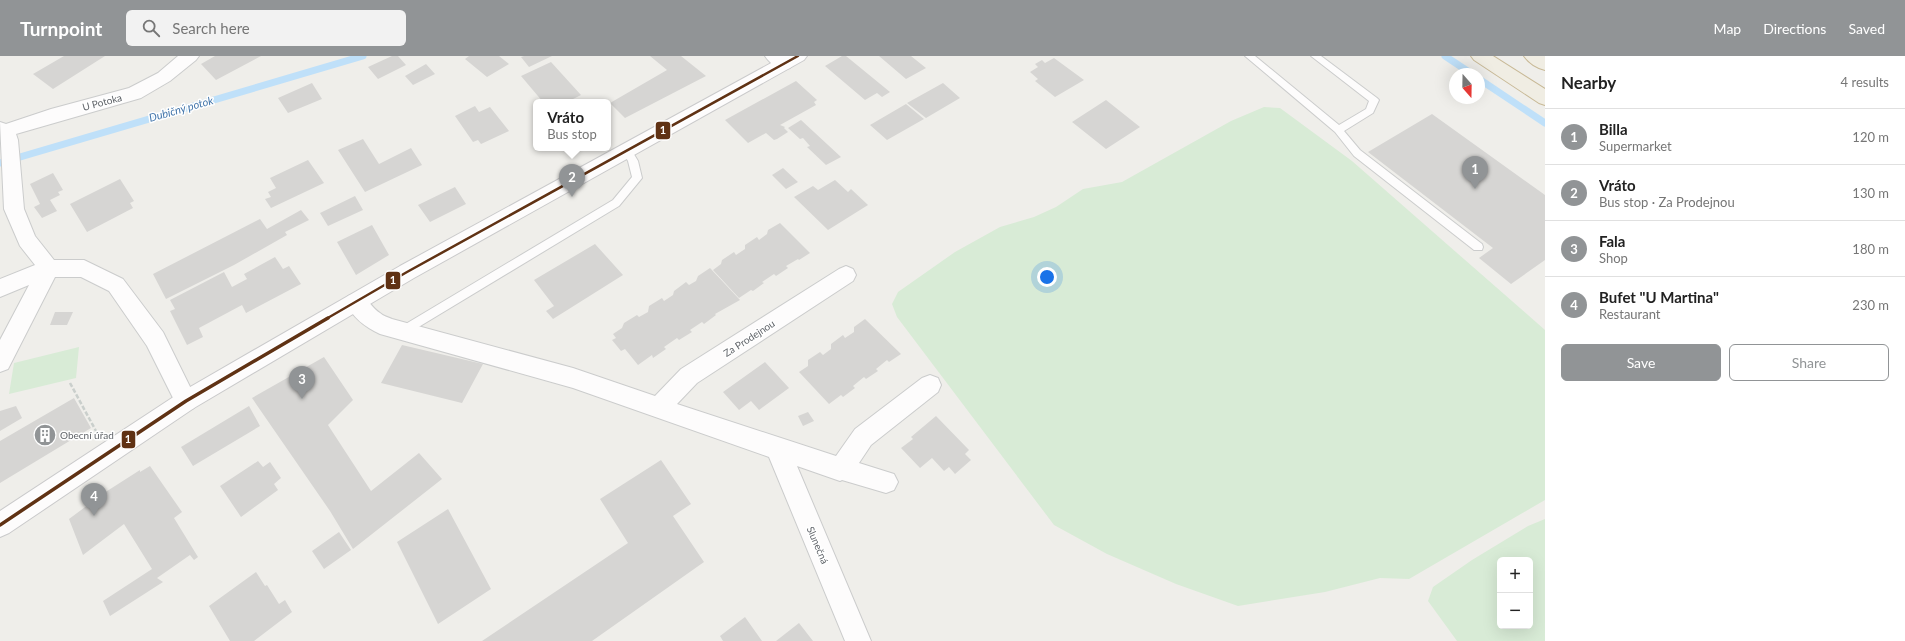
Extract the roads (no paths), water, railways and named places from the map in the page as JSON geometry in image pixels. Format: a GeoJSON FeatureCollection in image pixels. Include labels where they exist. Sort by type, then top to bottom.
{"type":"FeatureCollection","features":[{"type":"Feature","properties":{"kind":"highway"},"geometry":{"type":"LineString","coordinates":[[1480,56],[1545,98]]}},
{"type":"Feature","properties":{"kind":"highway"},"geometry":{"type":"LineString","coordinates":[[1533,56],[1545,64]]}},
{"type":"Feature","properties":{"kind":"street","name":"U Potoka"},"geometry":{"type":"LineString","coordinates":[[2,130],[135,93],[164,77],[190,56]]}},
{"type":"Feature","properties":{"kind":"street"},"geometry":{"type":"LineString","coordinates":[[0,525],[186,401],[356,302],[785,59]]}},
{"type":"Feature","properties":{"kind":"street"},"geometry":{"type":"LineString","coordinates":[[2,130],[9,140],[14,209],[27,240],[49,268]]}},
{"type":"Feature","properties":{"kind":"street"},"geometry":{"type":"LineString","coordinates":[[0,362],[49,268]]}},
{"type":"Feature","properties":{"kind":"street"},"geometry":{"type":"LineString","coordinates":[[0,288],[49,268],[84,269],[116,285],[155,339],[186,401]]}},
{"type":"Feature","properties":{"kind":"street","name":"Za Prodejnou"},"geometry":{"type":"LineString","coordinates":[[658,408],[689,376],[846,275]]}},
{"type":"Feature","properties":{"kind":"street"},"geometry":{"type":"LineString","coordinates":[[356,302],[372,320],[403,331],[573,378],[778,449],[846,462],[886,482]]}},
{"type":"Feature","properties":{"kind":"street"},"geometry":{"type":"LineString","coordinates":[[846,462],[863,437],[930,384]]}},
{"type":"Feature","properties":{"kind":"street","name":"Slunečná"},"geometry":{"type":"LineString","coordinates":[[778,449],[858,641]]}},
{"type":"Feature","properties":{"kind":"lane"},"geometry":{"type":"LineString","coordinates":[[1248,56],[1317,110],[1338,130],[1357,153],[1478,247]]}},
{"type":"Feature","properties":{"kind":"lane"},"geometry":{"type":"LineString","coordinates":[[1315,56],[1374,100],[1370,111],[1338,130]]}},
{"type":"Feature","properties":{"kind":"lane"},"geometry":{"type":"LineString","coordinates":[[403,331],[616,203],[637,178],[633,161],[626,150]]}},
{"type":"Feature","properties":{"kind":"waterway","name":"Dubičný potok"},"geometry":{"type":"LineString","coordinates":[[0,163],[363,56]]}},
{"type":"Feature","properties":{"kind":"waterway"},"geometry":{"type":"LineString","coordinates":[[1445,56],[1463,68]]}},
{"type":"Feature","properties":{"kind":"waterway"},"geometry":{"type":"LineString","coordinates":[[1485,83],[1545,123]]}},
{"type":"Feature","properties":{"kind":"place","name":"Billa"},"geometry":{"type":"Point","coordinates":[1475,189]}},
{"type":"Feature","properties":{"kind":"place","name":"Vráto"},"geometry":{"type":"Point","coordinates":[572,197]}},
{"type":"Feature","properties":{"kind":"place","name":"Fala"},"geometry":{"type":"Point","coordinates":[302,399]}},
{"type":"Feature","properties":{"kind":"place","name":"Obecní úřad"},"geometry":{"type":"Point","coordinates":[45,435]}},
{"type":"Feature","properties":{"kind":"place","name":"Bufet \"U Martina\""},"geometry":{"type":"Point","coordinates":[94,516]}}]}
